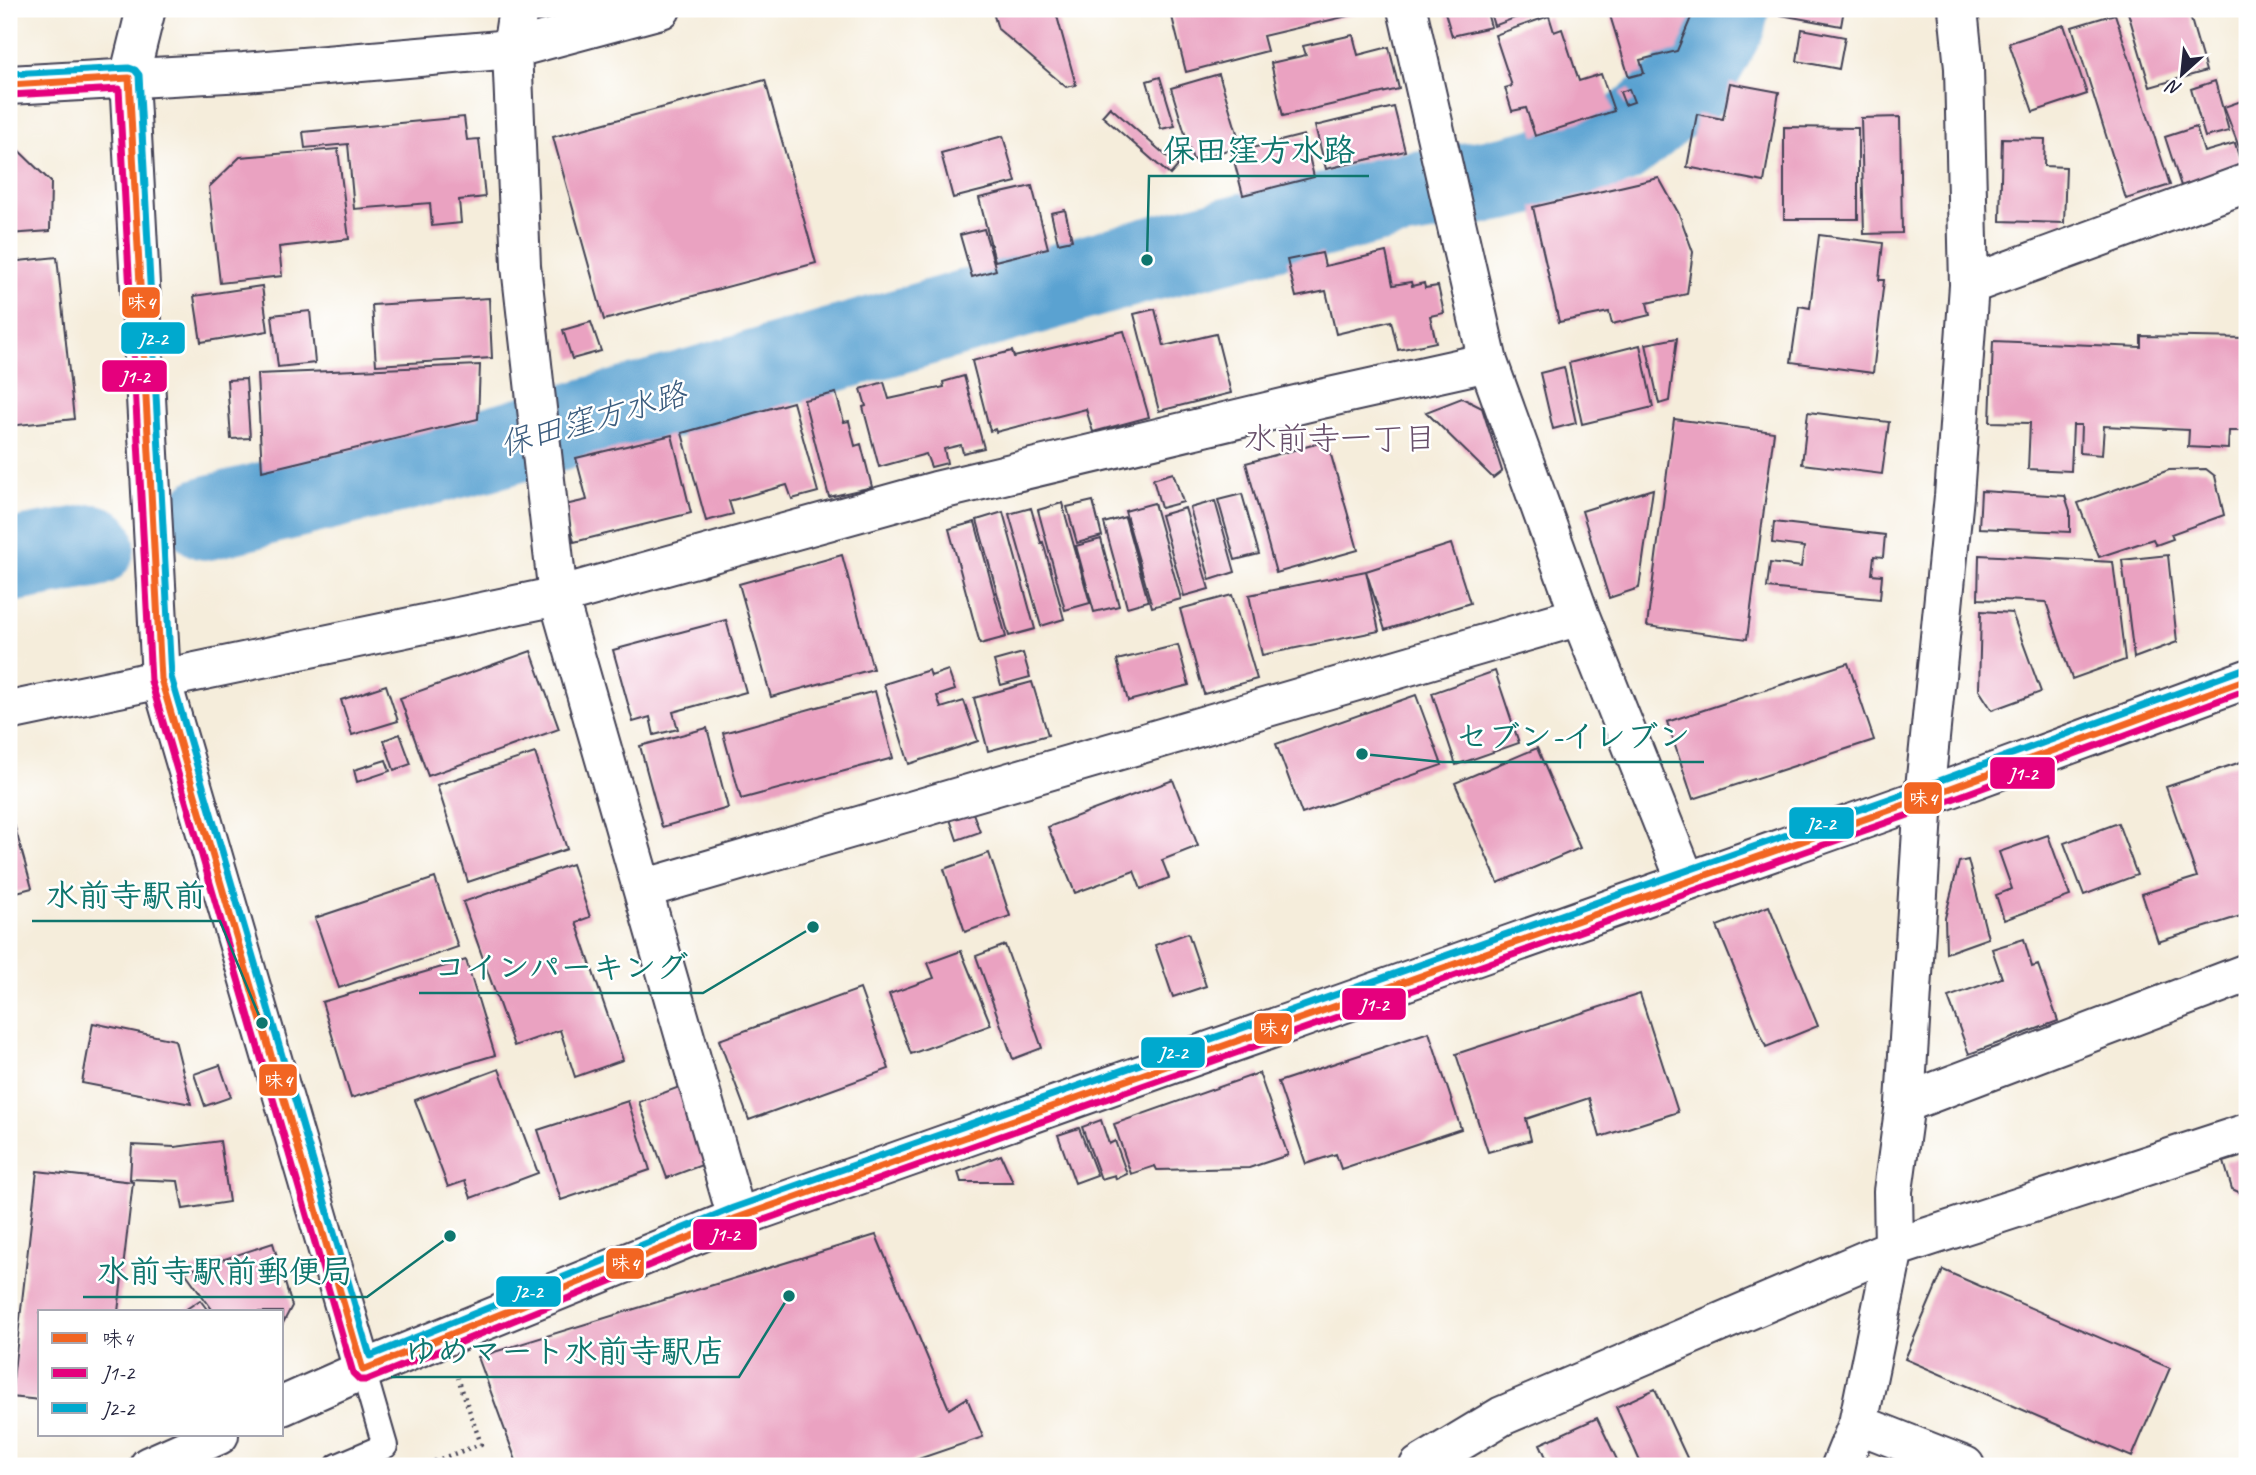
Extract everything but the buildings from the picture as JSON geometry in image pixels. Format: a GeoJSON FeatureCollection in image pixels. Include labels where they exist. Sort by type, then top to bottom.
{"type":"FeatureCollection","features":[{"type":"Feature","properties":{"kind":"street"},"geometry":{"type":"LineString","coordinates":[[146,9],[129,78],[161,679],[363,1370]]}},
{"type":"Feature","properties":{"kind":"street"},"geometry":{"type":"LineString","coordinates":[[518,9],[512,49],[521,266],[558,596],[737,1218]]}},
{"type":"Feature","properties":{"kind":"street"},"geometry":{"type":"LineString","coordinates":[[9,85],[244,72],[512,49],[661,9]]}},
{"type":"Feature","properties":{"kind":"street"},"geometry":{"type":"LineString","coordinates":[[1407,9],[1488,362],[1580,616],[1686,881]]}},
{"type":"Feature","properties":{"kind":"street"},"geometry":{"type":"LineString","coordinates":[[1840,1466],[1858,1424],[1894,1248],[1893,1191],[1905,1102],[1924,798],[1954,496],[1969,285],[1964,68],[1958,9]]}},
{"type":"Feature","properties":{"kind":"street"},"geometry":{"type":"LineString","coordinates":[[1969,285],[2247,183]]}},
{"type":"Feature","properties":{"kind":"street"},"geometry":{"type":"LineString","coordinates":[[9,711],[558,596],[936,491],[1488,362]]}},
{"type":"Feature","properties":{"kind":"street"},"geometry":{"type":"LineString","coordinates":[[643,889],[1580,616]]}},
{"type":"Feature","properties":{"kind":"street"},"geometry":{"type":"LineString","coordinates":[[284,1405],[363,1370],[737,1218],[1924,798],[2247,679]]}},
{"type":"Feature","properties":{"kind":"street"},"geometry":{"type":"LineString","coordinates":[[1905,1102],[2247,973]]}},
{"type":"Feature","properties":{"kind":"street"},"geometry":{"type":"LineString","coordinates":[[1419,1466],[1502,1416],[1894,1248],[2247,1133]]}},
{"type":"Feature","properties":{"kind":"street"},"geometry":{"type":"LineString","coordinates":[[1858,1424],[1965,1466]]}},
{"type":"Feature","properties":{"kind":"street"},"geometry":{"type":"LineString","coordinates":[[149,1466],[217,1436]]}},
{"type":"Feature","properties":{"kind":"lane"},"geometry":{"type":"LineString","coordinates":[[338,1466],[385,1446],[363,1370]]}},
{"type":"Feature","properties":{"kind":"path"},"geometry":{"type":"LineString","coordinates":[[421,1466],[481,1444],[443,1338]]}},
{"type":"Feature","properties":{"kind":"waterway","name":"保田窪方水路"},"geometry":{"type":"LineString","coordinates":[[207,518],[491,448],[1147,260],[1393,197],[1506,178],[1552,167],[1619,143],[1690,84],[1724,22],[1727,9]]}},
{"type":"Feature","properties":{"kind":"waterway","name":"保田窪方水路"},"geometry":{"type":"LineString","coordinates":[[9,561],[93,546]]}},
{"type":"Feature","properties":{"kind":"transit line","name":"J2-2"},"geometry":{"type":"LineString","coordinates":[[9,74],[129,68],[139,75],[171,677],[370,1356],[733,1208],[1920,788],[2243,669]]}},
{"type":"Feature","properties":{"kind":"transit line","name":"味4"},"geometry":{"type":"LineString","coordinates":[[9,85],[129,78],[161,679],[363,1370],[737,1218],[1924,798],[2247,679]]}},
{"type":"Feature","properties":{"kind":"transit line","name":"J1-2"},"geometry":{"type":"LineString","coordinates":[[10,95],[119,89],[151,681],[353,1373],[360,1380],[367,1380],[741,1228],[1928,808],[2247,690]]}},
{"type":"Feature","properties":{"kind":"place","name":"保田窪方水路"},"geometry":{"type":"Point","coordinates":[1147,260]}},
{"type":"Feature","properties":{"kind":"place","name":"セブン-イレブン"},"geometry":{"type":"Point","coordinates":[1362,754]}},
{"type":"Feature","properties":{"kind":"place","name":"コインパーキング"},"geometry":{"type":"Point","coordinates":[813,927]}},
{"type":"Feature","properties":{"kind":"place","name":"水前寺駅前"},"geometry":{"type":"Point","coordinates":[262,1023]}},
{"type":"Feature","properties":{"kind":"place","name":"水前寺駅前郵便局"},"geometry":{"type":"Point","coordinates":[450,1236]}},
{"type":"Feature","properties":{"kind":"place","name":"ゆめマート水前寺駅店"},"geometry":{"type":"Point","coordinates":[789,1296]}},
{"type":"Feature","properties":{"kind":"district","name":"水前寺一丁目"},"geometry":{"type":"Point","coordinates":[1340,438]}}]}
